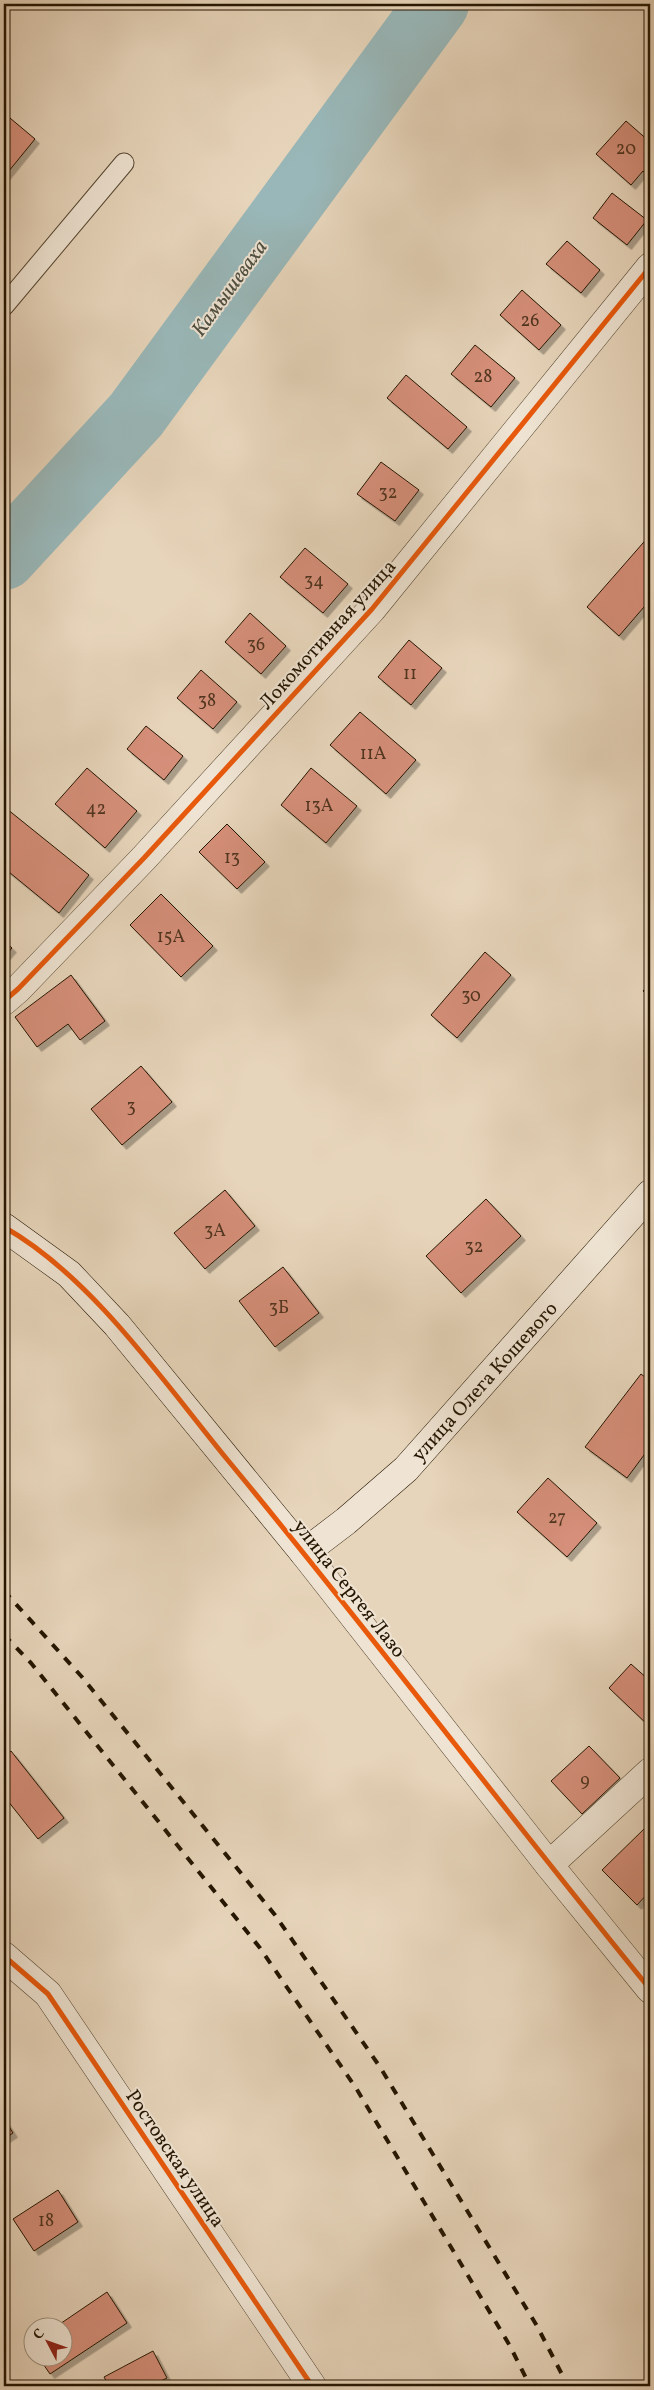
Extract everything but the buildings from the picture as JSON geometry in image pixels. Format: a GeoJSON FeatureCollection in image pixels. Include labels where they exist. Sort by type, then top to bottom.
{"type":"FeatureCollection","features":[{"type":"Feature","properties":{"kind":"street","name":"Локомотивная улица"},"geometry":{"type":"LineString","coordinates":[[4,1001],[18,989],[144,858],[372,609],[650,267]]}},
{"type":"Feature","properties":{"kind":"street","name":"улица Олега Кошевого"},"geometry":{"type":"LineString","coordinates":[[304,1552],[346,1522],[406,1469],[650,1194]]}},
{"type":"Feature","properties":{"kind":"street","name":"улица Сергея Лазо"},"geometry":{"type":"LineString","coordinates":[[4,1227],[69,1274],[118,1325],[304,1552],[549,1865],[650,1990]]}},
{"type":"Feature","properties":{"kind":"street"},"geometry":{"type":"LineString","coordinates":[[549,1865],[650,1772]]}},
{"type":"Feature","properties":{"kind":"street","name":"Ростовская улица"},"geometry":{"type":"LineString","coordinates":[[4,1956],[48,1994],[312,2386]]}},
{"type":"Feature","properties":{"kind":"lane"},"geometry":{"type":"LineString","coordinates":[[4,306],[124,163]]}},
{"type":"Feature","properties":{"kind":"waterway","name":"Камышеваха"},"geometry":{"type":"LineString","coordinates":[[4,558],[136,415],[437,4]]}},
{"type":"Feature","properties":{"kind":"railway"},"geometry":{"type":"LineString","coordinates":[[4,1591],[82,1677],[275,1915],[380,2067],[537,2326],[568,2386]]}},
{"type":"Feature","properties":{"kind":"railway"},"geometry":{"type":"LineString","coordinates":[[4,1635],[31,1663],[260,1948],[356,2088],[510,2346],[530,2386]]}},
{"type":"Feature","properties":{"kind":"cycle path"},"geometry":{"type":"LineString","coordinates":[[4,1001],[18,989],[144,858],[372,609],[650,267]]}},
{"type":"Feature","properties":{"kind":"cycle path"},"geometry":{"type":"LineString","coordinates":[[4,1227],[36,1248],[67,1273],[124,1332],[333,1590],[650,1989]]}},
{"type":"Feature","properties":{"kind":"cycle path"},"geometry":{"type":"LineString","coordinates":[[4,1956],[48,1994],[312,2386]]}}]}
